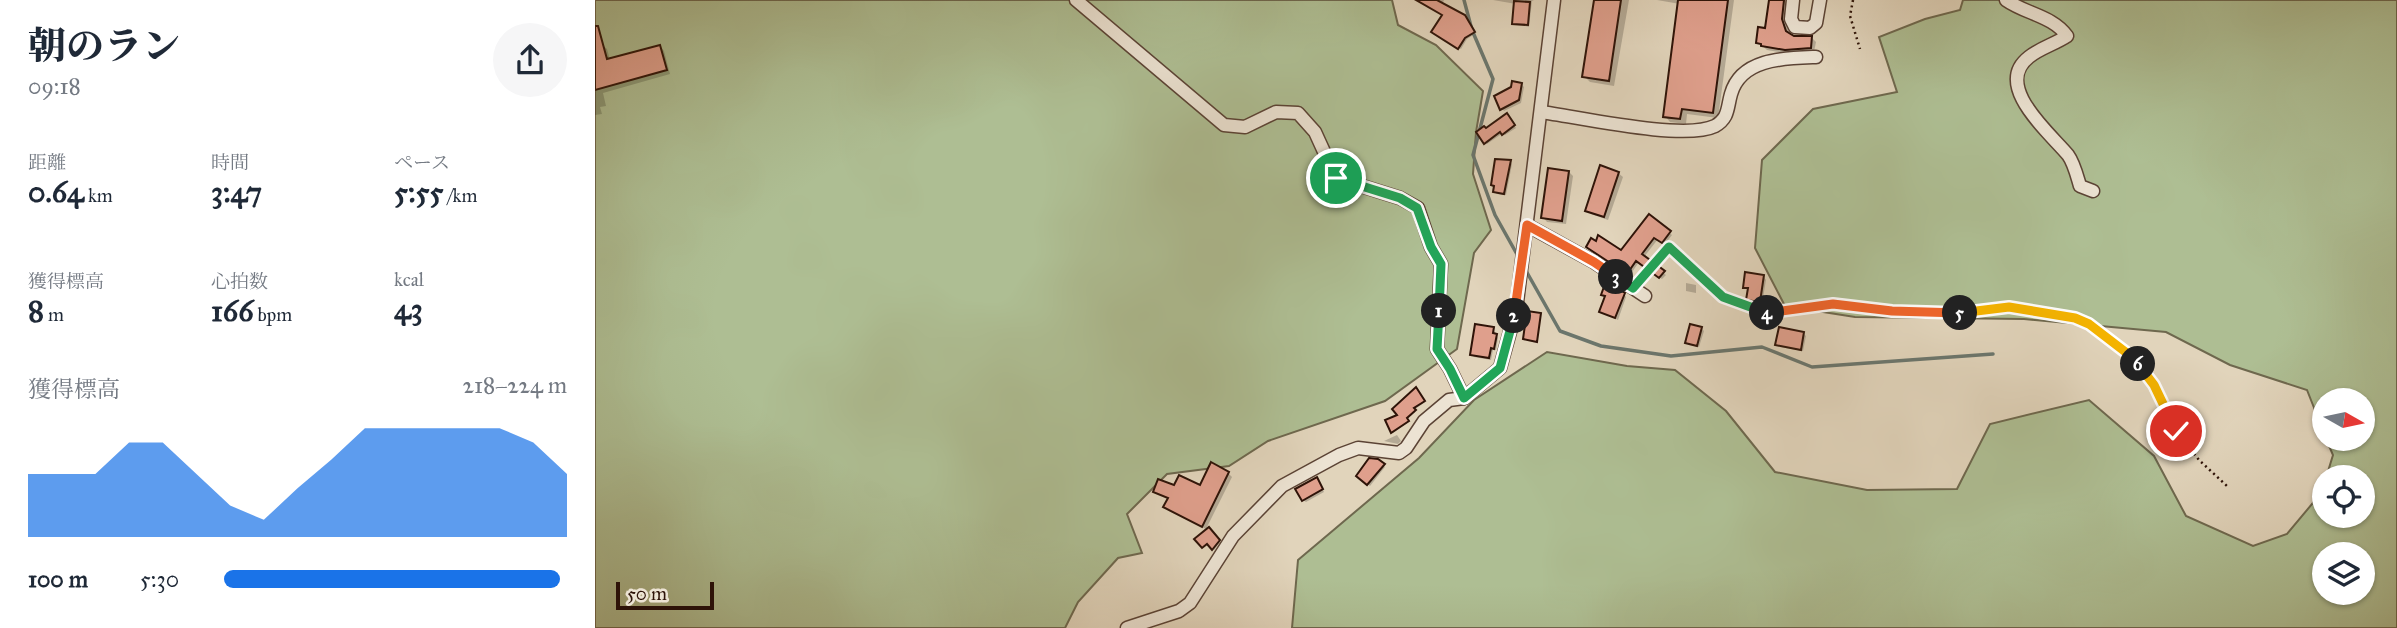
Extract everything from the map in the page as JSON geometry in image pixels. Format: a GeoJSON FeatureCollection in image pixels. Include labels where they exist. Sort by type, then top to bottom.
{"type":"FeatureCollection","features":[{"type":"Feature","properties":{"kind":"street"},"geometry":{"type":"LineString","coordinates":[[1076,0],[1224,125],[1245,127],[1276,112],[1298,113],[1315,132],[1336,178],[1400,198],[1417,208],[1431,247],[1441,264],[1437,349],[1464,398]]}},
{"type":"Feature","properties":{"kind":"street"},"geometry":{"type":"LineString","coordinates":[[1127,628],[1179,611],[1190,603],[1233,536],[1282,486],[1339,455],[1359,448],[1399,453],[1406,448],[1423,422],[1450,400],[1464,398],[1500,368],[1516,310],[1554,0]]}},
{"type":"Feature","properties":{"kind":"street"},"geometry":{"type":"LineString","coordinates":[[1793,0],[1791,19],[1795,27],[1810,28],[1816,23],[1820,0]]}},
{"type":"Feature","properties":{"kind":"street"},"geometry":{"type":"LineString","coordinates":[[2006,0],[2019,9],[2058,24],[2067,36],[2027,58],[2017,72],[2018,90],[2039,127],[2070,158],[2080,186],[2093,191]]}},
{"type":"Feature","properties":{"kind":"street"},"geometry":{"type":"LineString","coordinates":[[1541,112],[1671,132],[1700,131],[1722,122],[1728,113],[1731,94],[1739,76],[1750,69],[1786,58],[1816,57]]}},
{"type":"Feature","properties":{"kind":"street"},"geometry":{"type":"LineString","coordinates":[[1527,225],[1594,262],[1645,296]]}},
{"type":"Feature","properties":{"kind":"path"},"geometry":{"type":"LineString","coordinates":[[1853,0],[1850,16],[1860,50]]}},
{"type":"Feature","properties":{"kind":"path"},"geometry":{"type":"LineString","coordinates":[[1633,288],[1669,247],[1723,297],[1766,313],[1833,304],[1955,314],[2009,307],[2075,318],[2089,324],[2132,357],[2154,385],[2176,431],[2199,460],[2227,486]]}},
{"type":"Feature","properties":{"kind":"green space"},"geometry":{"type":"Polygon","coordinates":[[[595,0],[1392,0],[1398,25],[1436,45],[1483,91],[1473,174],[1491,230],[1474,253],[1457,349],[1385,401],[1268,441],[1229,466],[1167,474],[1127,514],[1142,553],[1118,558],[1078,602],[1065,628],[595,628],[595,0]]]}},
{"type":"Feature","properties":{"kind":"green space"},"geometry":{"type":"Polygon","coordinates":[[[1963,0],[2397,0],[2397,628],[1292,628],[1298,560],[1419,458],[1474,400],[1547,352],[1627,366],[1675,370],[1726,411],[1775,472],[1867,490],[1957,489],[1990,424],[2089,400],[2154,456],[2186,516],[2253,546],[2287,534],[2312,504],[2312,528],[2375,528],[2375,465],[2330,465],[2332,452],[2375,452],[2375,388],[2312,388],[2312,403],[2307,390],[2230,365],[2166,332],[2024,319],[1855,317],[1785,306],[1755,248],[1762,160],[1813,109],[1897,92],[1879,37],[1925,19],[1960,10],[1963,0]]]}},
{"type":"Feature","properties":{"kind":"building"},"geometry":{"type":"Polygon","coordinates":[[[1416,0],[1437,0],[1465,15],[1475,32],[1465,38],[1458,49],[1431,32],[1442,15],[1416,0]]]}},
{"type":"Feature","properties":{"kind":"building"},"geometry":{"type":"Polygon","coordinates":[[[1594,0],[1621,0],[1609,81],[1582,77],[1594,0]]]}},
{"type":"Feature","properties":{"kind":"building"},"geometry":{"type":"Polygon","coordinates":[[[1678,0],[1728,0],[1713,113],[1682,109],[1680,119],[1663,117],[1678,0]]]}},
{"type":"Feature","properties":{"kind":"building"},"geometry":{"type":"Polygon","coordinates":[[[1769,0],[1784,0],[1782,19],[1786,31],[1794,36],[1812,36],[1811,48],[1785,50],[1756,43],[1758,27],[1765,28],[1769,0]]]}},
{"type":"Feature","properties":{"kind":"building"},"geometry":{"type":"Polygon","coordinates":[[[1514,1],[1530,2],[1528,25],[1512,24],[1514,1]]]}},
{"type":"Feature","properties":{"kind":"building"},"geometry":{"type":"Polygon","coordinates":[[[595,26],[598,26],[607,59],[660,45],[667,70],[595,90],[595,26]]]}},
{"type":"Feature","properties":{"kind":"building"},"geometry":{"type":"Polygon","coordinates":[[[1512,81],[1522,83],[1519,100],[1500,110],[1494,96],[1511,87],[1512,81]]]}},
{"type":"Feature","properties":{"kind":"building"},"geometry":{"type":"Polygon","coordinates":[[[1507,113],[1515,125],[1484,144],[1476,132],[1507,113]]]}},
{"type":"Feature","properties":{"kind":"building"},"geometry":{"type":"Polygon","coordinates":[[[1495,159],[1511,160],[1504,194],[1493,192],[1494,186],[1491,185],[1495,159]]]}},
{"type":"Feature","properties":{"kind":"building"},"geometry":{"type":"Polygon","coordinates":[[[1600,165],[1619,172],[1604,217],[1585,211],[1600,165]]]}},
{"type":"Feature","properties":{"kind":"building"},"geometry":{"type":"Polygon","coordinates":[[[1548,168],[1569,171],[1562,221],[1541,218],[1548,168]]]}},
{"type":"Feature","properties":{"kind":"building"},"geometry":{"type":"Polygon","coordinates":[[[1649,214],[1671,231],[1662,243],[1654,238],[1642,254],[1665,271],[1659,278],[1636,261],[1627,274],[1586,247],[1591,238],[1596,241],[1598,235],[1621,250],[1649,214]]]}},
{"type":"Feature","properties":{"kind":"building"},"geometry":{"type":"Polygon","coordinates":[[[1745,272],[1764,275],[1760,302],[1746,300],[1748,288],[1743,288],[1745,272]]]}},
{"type":"Feature","properties":{"kind":"building"},"geometry":{"type":"Polygon","coordinates":[[[1606,281],[1625,293],[1615,318],[1599,312],[1605,296],[1601,295],[1606,281]]]}},
{"type":"Feature","properties":{"kind":"building"},"geometry":{"type":"Polygon","coordinates":[[[1527,311],[1541,313],[1537,342],[1523,339],[1527,311]]]}},
{"type":"Feature","properties":{"kind":"building"},"geometry":{"type":"Polygon","coordinates":[[[1475,324],[1494,327],[1493,333],[1497,334],[1489,358],[1470,355],[1475,324]]]}},
{"type":"Feature","properties":{"kind":"building"},"geometry":{"type":"Polygon","coordinates":[[[1690,324],[1702,327],[1697,346],[1685,343],[1690,324]]]}},
{"type":"Feature","properties":{"kind":"building"},"geometry":{"type":"Polygon","coordinates":[[[1779,327],[1804,332],[1801,350],[1775,345],[1779,327]]]}},
{"type":"Feature","properties":{"kind":"building"},"geometry":{"type":"Polygon","coordinates":[[[1416,387],[1425,401],[1414,408],[1416,410],[1407,418],[1409,421],[1391,433],[1385,420],[1397,415],[1392,409],[1416,387]]]}},
{"type":"Feature","properties":{"kind":"building"},"geometry":{"type":"Polygon","coordinates":[[[1369,458],[1378,459],[1385,464],[1367,485],[1356,476],[1369,458]]]}},
{"type":"Feature","properties":{"kind":"building"},"geometry":{"type":"Polygon","coordinates":[[[1211,462],[1229,472],[1202,527],[1163,507],[1168,498],[1153,492],[1158,479],[1174,485],[1179,475],[1200,485],[1211,462]]]}},
{"type":"Feature","properties":{"kind":"building"},"geometry":{"type":"Polygon","coordinates":[[[1317,477],[1323,489],[1302,501],[1295,489],[1317,477]]]}},
{"type":"Feature","properties":{"kind":"building"},"geometry":{"type":"Polygon","coordinates":[[[1209,527],[1220,540],[1212,550],[1207,544],[1202,548],[1194,539],[1209,527]]]}},
{"type":"Feature","properties":{"kind":"waterway"},"geometry":{"type":"LineString","coordinates":[[1464,0],[1472,30],[1493,79],[1473,155],[1495,215],[1518,256]]}},
{"type":"Feature","properties":{"kind":"waterway"},"geometry":{"type":"LineString","coordinates":[[1525,269],[1560,331],[1601,346],[1671,356],[1762,347],[1812,367],[1993,354]]}},
{"type":"Feature","properties":{"kind":"route"},"geometry":{"type":"LineString","coordinates":[[1336,178],[1400,198],[1417,208],[1431,247],[1441,264],[1437,349],[1464,398],[1500,368],[1516,310],[1527,225],[1594,262],[1633,288],[1669,247],[1723,297],[1766,313],[1833,304],[1892,311],[1955,314],[2009,307],[2075,318],[2089,324],[2132,357],[2154,385],[2176,431]]}}]}
